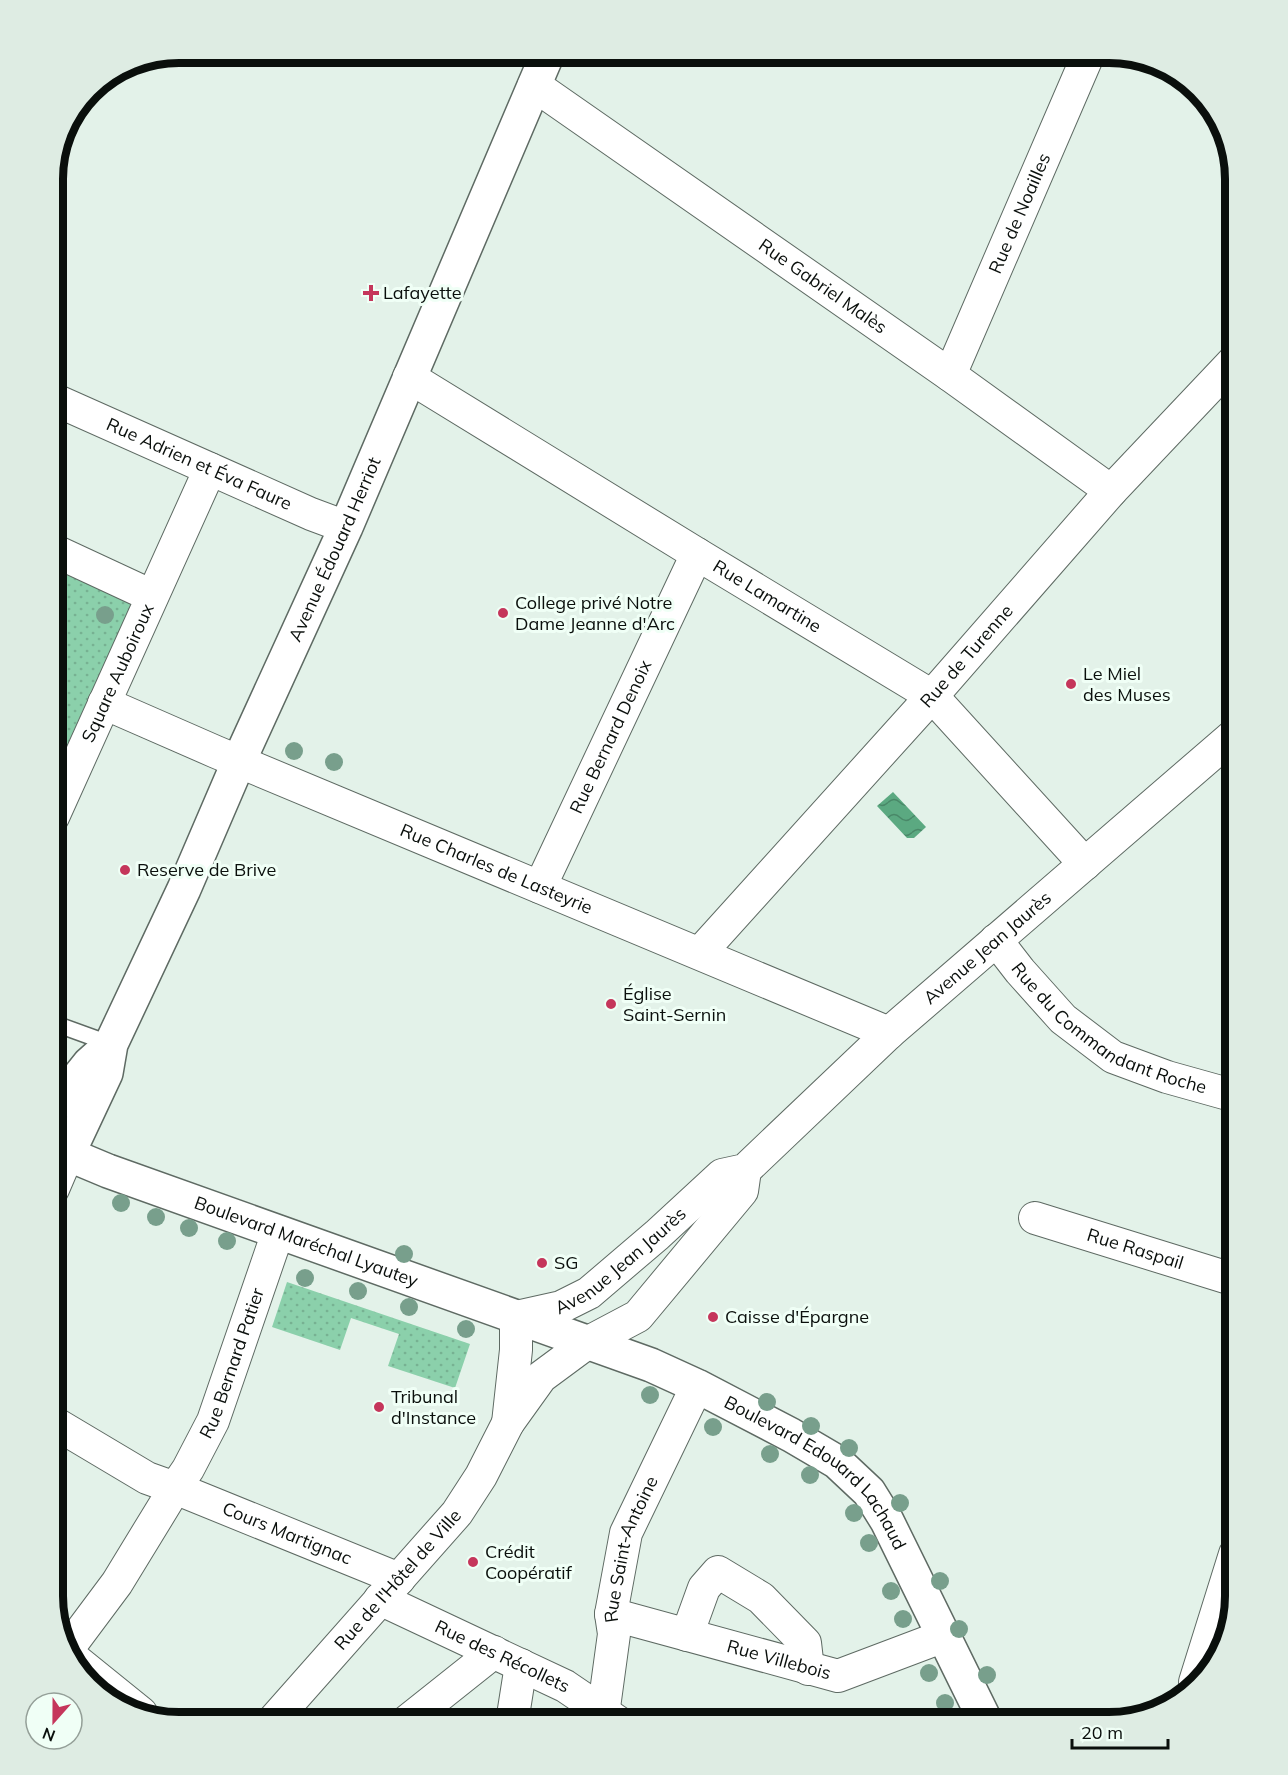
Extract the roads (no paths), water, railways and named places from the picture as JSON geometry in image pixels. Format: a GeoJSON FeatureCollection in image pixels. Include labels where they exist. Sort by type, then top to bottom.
{"type":"FeatureCollection","features":[{"type":"Feature","properties":{"kind":"main road","name":"Avenue Édouard Herriot"},"geometry":{"type":"LineString","coordinates":[[63,1146],[106,1072],[111,1044],[184,889],[239,761],[346,527],[544,63]]}},
{"type":"Feature","properties":{"kind":"main road","name":"Avenue Édouard Herriot"},"geometry":{"type":"LineString","coordinates":[[63,1096],[89,1064],[111,1044]]}},
{"type":"Feature","properties":{"kind":"main road","name":"Boulevard Maréchal Lyautey"},"geometry":{"type":"LineString","coordinates":[[63,1152],[108,1171],[546,1329]]}},
{"type":"Feature","properties":{"kind":"main road","name":"Boulevard Edouard Lachaud"},"geometry":{"type":"LineString","coordinates":[[546,1329],[651,1365],[697,1386],[837,1462],[869,1492],[887,1521],[981,1712]]}},
{"type":"Feature","properties":{"kind":"street","name":"Rue de Noailles"},"geometry":{"type":"LineString","coordinates":[[950,375],[1085,63]]}},
{"type":"Feature","properties":{"kind":"street","name":"Rue Gabriel Malès"},"geometry":{"type":"LineString","coordinates":[[534,85],[950,375],[1111,492]]}},
{"type":"Feature","properties":{"kind":"street","name":"Rue de Turenne"},"geometry":{"type":"LineString","coordinates":[[700,953],[932,696],[1111,492],[1225,372]]}},
{"type":"Feature","properties":{"kind":"street","name":"Rue Lamartine"},"geometry":{"type":"LineString","coordinates":[[410,377],[932,696],[1085,864]]}},
{"type":"Feature","properties":{"kind":"street","name":"Rue Adrien et Éva Faure"},"geometry":{"type":"LineString","coordinates":[[63,403],[346,527]]}},
{"type":"Feature","properties":{"kind":"street","name":"Square Auboiroux"},"geometry":{"type":"LineString","coordinates":[[63,795],[210,469]]}},
{"type":"Feature","properties":{"kind":"street","name":"Rue Bernard Denoix"},"geometry":{"type":"LineString","coordinates":[[540,887],[697,554]]}},
{"type":"Feature","properties":{"kind":"street","name":"Square Auboiroux"},"geometry":{"type":"LineString","coordinates":[[63,555],[152,596]]}},
{"type":"Feature","properties":{"kind":"street","name":"Rue Charles de Lasteyrie"},"geometry":{"type":"LineString","coordinates":[[104,703],[889,1033]]}},
{"type":"Feature","properties":{"kind":"street","name":"Avenue Jean Jaurès"},"geometry":{"type":"LineString","coordinates":[[516,1317],[561,1307],[590,1293],[722,1175],[745,1170],[889,1033],[1225,743]]}},
{"type":"Feature","properties":{"kind":"street","name":"Rue du Commandant Roche"},"geometry":{"type":"LineString","coordinates":[[996,940],[1063,1019],[1113,1057],[1167,1077],[1225,1093]]}},
{"type":"Feature","properties":{"kind":"street","name":"Avenue Jean Jaurès"},"geometry":{"type":"LineString","coordinates":[[587,1343],[638,1316],[742,1191],[745,1170]]}},
{"type":"Feature","properties":{"kind":"street","name":"Rue Raspail"},"geometry":{"type":"LineString","coordinates":[[1035,1218],[1225,1277]]}},
{"type":"Feature","properties":{"kind":"street","name":"Rue Bernard Patier"},"geometry":{"type":"LineString","coordinates":[[74,1644],[117,1583],[174,1488],[188,1469],[213,1421],[278,1232]]}},
{"type":"Feature","properties":{"kind":"street","name":"Rue de l'Hôtel de Ville"},"geometry":{"type":"LineString","coordinates":[[508,1424],[516,1350],[516,1317]]}},
{"type":"Feature","properties":{"kind":"street","name":"Rue de l'Hôtel de Ville"},"geometry":{"type":"LineString","coordinates":[[281,1712],[457,1513],[481,1476],[508,1424],[541,1377],[587,1343]]}},
{"type":"Feature","properties":{"kind":"street","name":"Rue Saint-Antoine"},"geometry":{"type":"LineString","coordinates":[[608,1712],[614,1634],[610,1614],[626,1533],[697,1386]]}},
{"type":"Feature","properties":{"kind":"street","name":"Cours Martignac"},"geometry":{"type":"LineString","coordinates":[[63,1428],[147,1478],[174,1488],[389,1589]]}},
{"type":"Feature","properties":{"kind":"street"},"geometry":{"type":"LineString","coordinates":[[687,1635],[704,1588],[718,1572],[760,1598],[805,1643],[808,1669]]}},
{"type":"Feature","properties":{"kind":"street"},"geometry":{"type":"LineString","coordinates":[[1199,1669],[1225,1588]]}},
{"type":"Feature","properties":{"kind":"street","name":"Rue des Récollets"},"geometry":{"type":"LineString","coordinates":[[389,1589],[507,1659],[565,1686],[599,1712]]}},
{"type":"Feature","properties":{"kind":"street","name":"Rue Villebois"},"geometry":{"type":"LineString","coordinates":[[610,1614],[838,1676],[944,1636]]}},
{"type":"Feature","properties":{"kind":"street"},"geometry":{"type":"LineString","coordinates":[[422,1712],[507,1659],[511,1712]]}},
{"type":"Feature","properties":{"kind":"street"},"geometry":{"type":"LineString","coordinates":[[92,1672],[118,1694]]}},
{"type":"Feature","properties":{"kind":"lane"},"geometry":{"type":"LineString","coordinates":[[63,1027],[111,1044]]}},
{"type":"Feature","properties":{"kind":"water"},"geometry":{"type":"Polygon","coordinates":[[[893,792],[926,827],[914,838],[907,838],[877,806],[893,792]]]}},
{"type":"Feature","properties":{"kind":"place","name":"Lafayette"},"geometry":{"type":"Point","coordinates":[371,293]}},
{"type":"Feature","properties":{"kind":"place","name":"College privé Notre Dame Jeanne d'Arc"},"geometry":{"type":"Point","coordinates":[503,613]}},
{"type":"Feature","properties":{"kind":"place","name":"Le Miel des Muses"},"geometry":{"type":"Point","coordinates":[1071,684]}},
{"type":"Feature","properties":{"kind":"place","name":"Reserve de Brive"},"geometry":{"type":"Point","coordinates":[125,870]}},
{"type":"Feature","properties":{"kind":"place","name":"Église Saint-Sernin"},"geometry":{"type":"Point","coordinates":[611,1004]}},
{"type":"Feature","properties":{"kind":"place","name":"SG"},"geometry":{"type":"Point","coordinates":[542,1263]}},
{"type":"Feature","properties":{"kind":"place","name":"Caisse d'Épargne"},"geometry":{"type":"Point","coordinates":[713,1317]}},
{"type":"Feature","properties":{"kind":"place","name":"Tribunal d'Instance"},"geometry":{"type":"Point","coordinates":[379,1407]}},
{"type":"Feature","properties":{"kind":"place","name":"Crédit Coopératif"},"geometry":{"type":"Point","coordinates":[473,1562]}}]}
